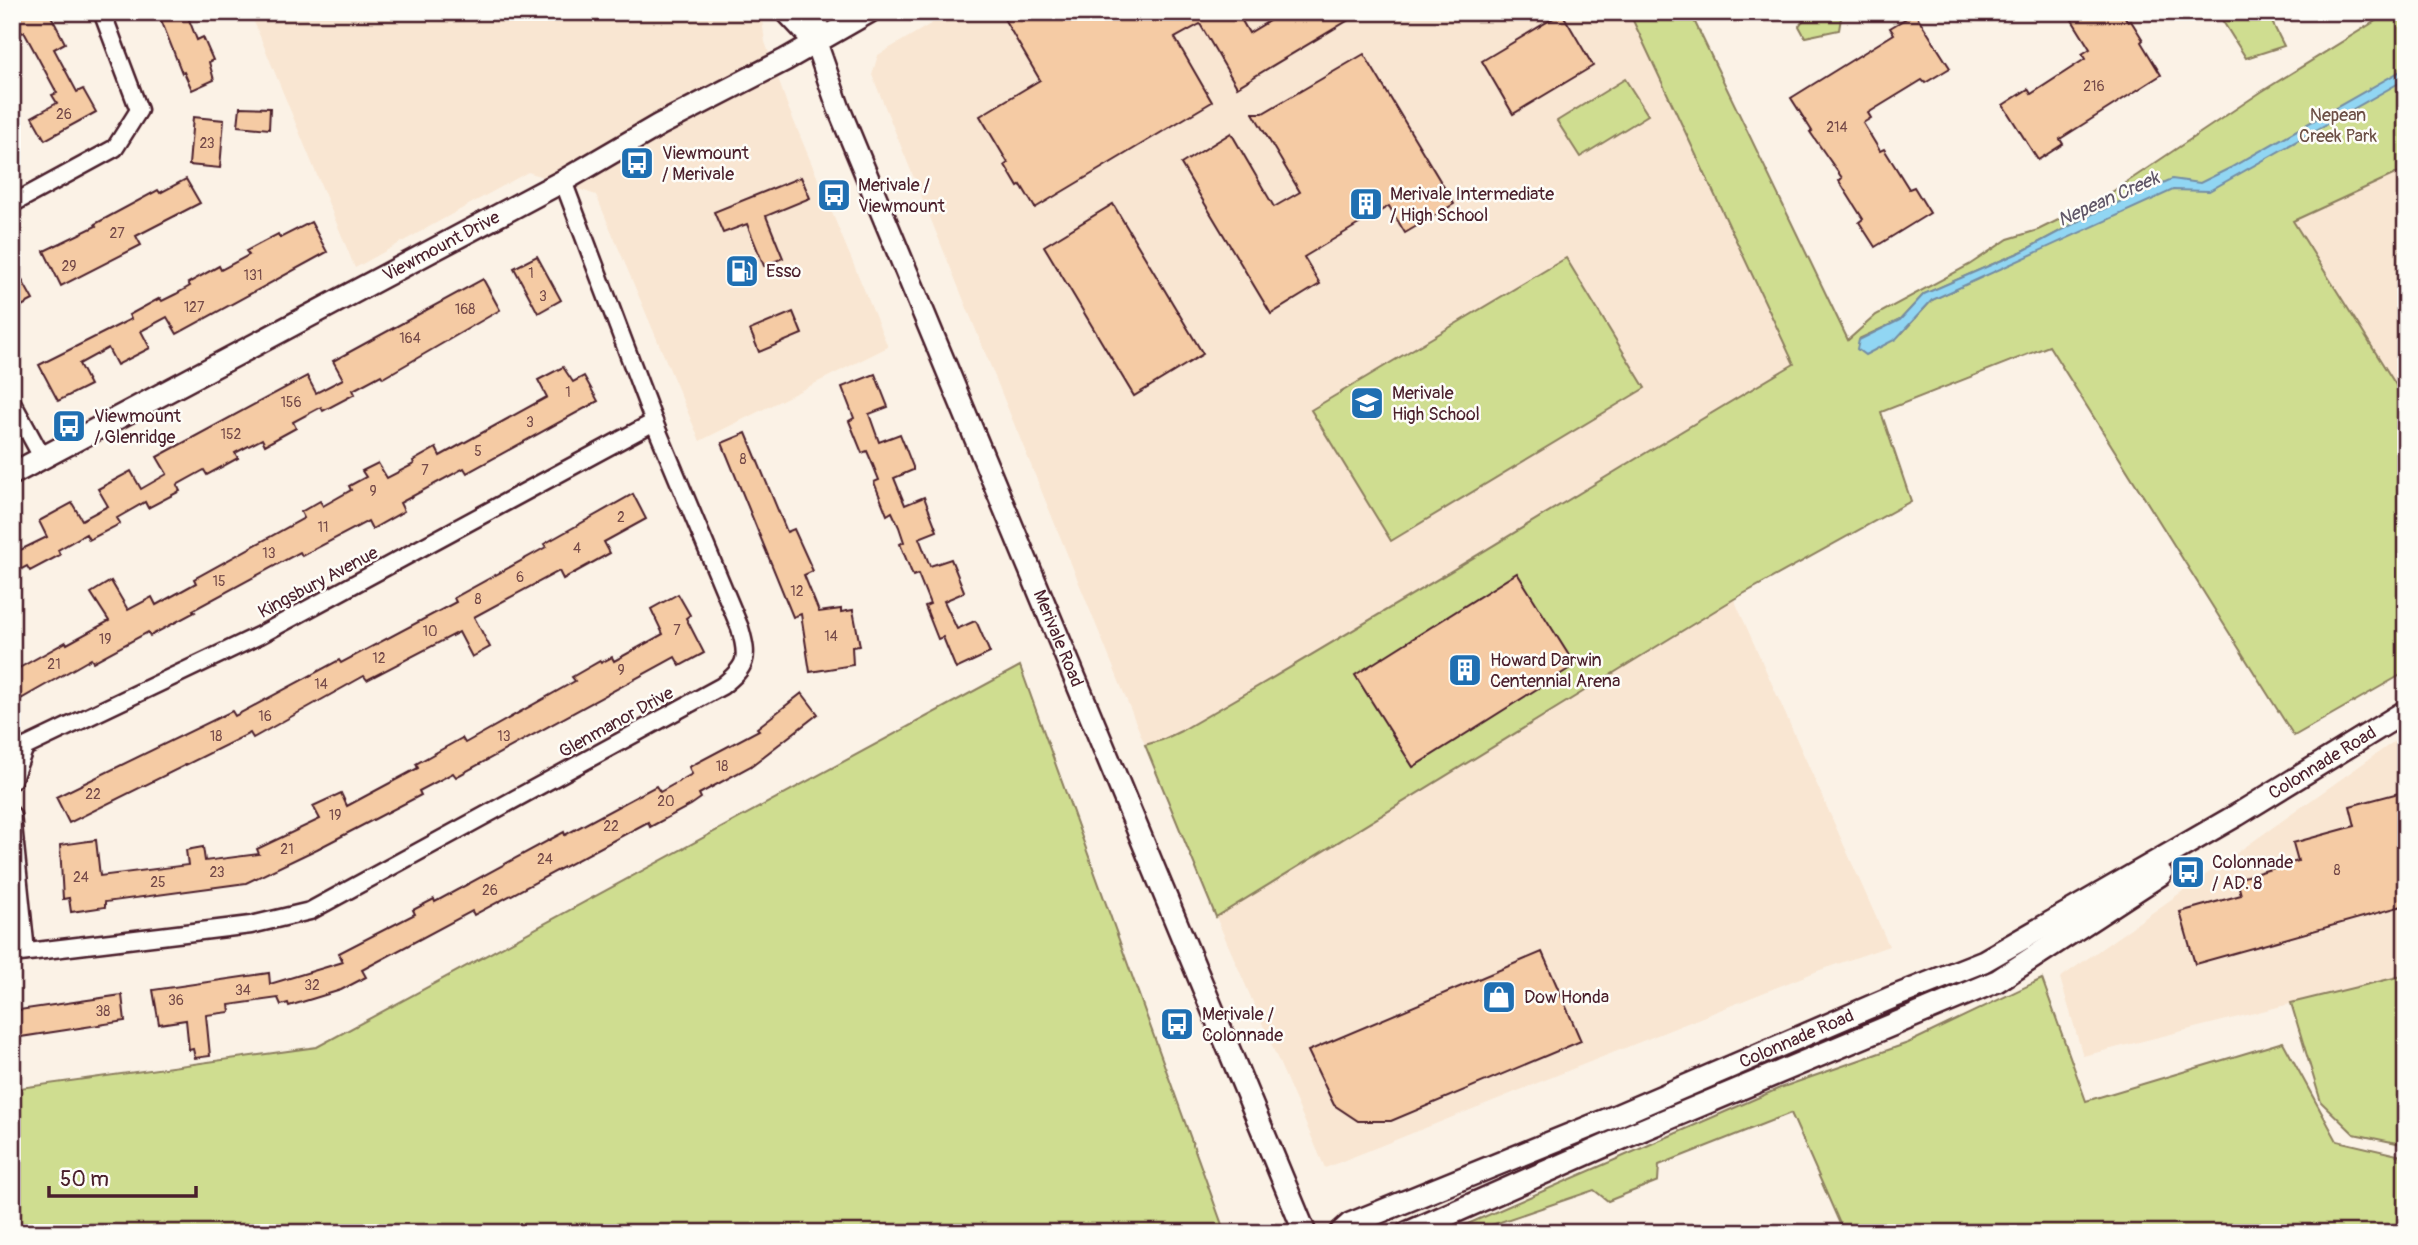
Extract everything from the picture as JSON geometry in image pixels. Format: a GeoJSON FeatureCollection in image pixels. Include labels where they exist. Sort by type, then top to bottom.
{"type":"FeatureCollection","features":[{"type":"Feature","properties":{"kind":"street"},"geometry":{"type":"LineString","coordinates":[[12,204],[115,148],[139,110],[102,12]]}},
{"type":"Feature","properties":{"kind":"street","name":"Merivale Road"},"geometry":{"type":"LineString","coordinates":[[787,12],[816,43]]}},
{"type":"Feature","properties":{"kind":"street","name":"Merivale Road"},"geometry":{"type":"LineString","coordinates":[[818,12],[816,43],[842,116],[1305,1233]]}},
{"type":"Feature","properties":{"kind":"street","name":"Viewmount Drive"},"geometry":{"type":"LineString","coordinates":[[12,474],[563,181],[659,125],[816,43],[869,12]]}},
{"type":"Feature","properties":{"kind":"street","name":"Glenmanor Drive"},"geometry":{"type":"LineString","coordinates":[[19,953],[251,925],[310,911],[722,686],[740,672],[746,649],[740,628],[654,422],[563,181]]}},
{"type":"Feature","properties":{"kind":"street"},"geometry":{"type":"LineString","coordinates":[[12,402],[42,457]]}},
{"type":"Feature","properties":{"kind":"street","name":"Kingsbury Avenue"},"geometry":{"type":"LineString","coordinates":[[12,781],[25,747],[260,635],[654,422]]}},
{"type":"Feature","properties":{"kind":"street","name":"Colonnade Road"},"geometry":{"type":"LineString","coordinates":[[1340,1233],[1350,1224],[1616,1116],[1893,997],[1984,961],[2237,815],[2406,711]]}},
{"type":"Feature","properties":{"kind":"street","name":"Colonnade Road"},"geometry":{"type":"LineString","coordinates":[[1407,1233],[1638,1132],[1997,981],[2162,874],[2237,815]]}},
{"type":"Feature","properties":{"kind":"street"},"geometry":{"type":"LineString","coordinates":[[12,816],[19,953]]}},
{"type":"Feature","properties":{"kind":"shaded area"},"geometry":{"type":"Polygon","coordinates":[[[250,12],[761,12],[765,42],[788,107],[888,347],[700,441],[596,195],[528,172],[355,268],[250,12]]]}},
{"type":"Feature","properties":{"kind":"shaded area","name":"Merivale High School"},"geometry":{"type":"Polygon","coordinates":[[[951,12],[1629,12],[1794,364],[1307,659],[1181,731],[1145,745],[872,75],[878,55],[951,12]]]}},
{"type":"Feature","properties":{"kind":"shaded area"},"geometry":{"type":"Polygon","coordinates":[[[2406,169],[2406,401],[2292,221],[2406,169]]]}},
{"type":"Feature","properties":{"kind":"shaded area"},"geometry":{"type":"Polygon","coordinates":[[[1734,599],[1889,946],[1820,970],[1325,1168],[1216,917],[1734,599]]]}},
{"type":"Feature","properties":{"kind":"shaded area"},"geometry":{"type":"Polygon","coordinates":[[[2406,733],[2406,975],[2083,1056],[2060,978],[2406,733]]]}},
{"type":"Feature","properties":{"kind":"green space","name":"Nepean Creek Park"},"geometry":{"type":"Polygon","coordinates":[[[1629,12],[1690,12],[1848,340],[1876,315],[1969,265],[2008,239],[2038,230],[2103,198],[2261,92],[2390,12],[2406,12],[2406,169],[2293,221],[2406,401],[2406,672],[2294,736],[2049,346],[1881,412],[1911,501],[1734,599],[1216,917],[1145,745],[1181,731],[1258,686],[1794,364],[1629,12]],[[2094,213],[2023,251],[1924,294],[1900,320],[1859,339],[1902,333],[1932,300],[2102,221],[2094,213]]]}},
{"type":"Feature","properties":{"kind":"green space"},"geometry":{"type":"Polygon","coordinates":[[[1809,12],[1842,12],[1839,30],[1805,37],[1799,26],[1809,12]]]}},
{"type":"Feature","properties":{"kind":"green space"},"geometry":{"type":"Polygon","coordinates":[[[2217,12],[2267,12],[2284,46],[2246,58],[2217,12]]]}},
{"type":"Feature","properties":{"kind":"green space"},"geometry":{"type":"Polygon","coordinates":[[[1625,79],[1648,115],[1580,157],[1557,121],[1625,79]]]}},
{"type":"Feature","properties":{"kind":"green space"},"geometry":{"type":"Polygon","coordinates":[[[1566,258],[1645,388],[1391,541],[1311,410],[1566,258]]]}},
{"type":"Feature","properties":{"kind":"green space"},"geometry":{"type":"Polygon","coordinates":[[[1020,666],[1225,1233],[12,1233],[12,1089],[317,1047],[1020,666]]]}},
{"type":"Feature","properties":{"kind":"green space"},"geometry":{"type":"Polygon","coordinates":[[[2406,975],[2406,1145],[2354,1134],[2321,1102],[2291,1003],[2406,975]]]}},
{"type":"Feature","properties":{"kind":"green space"},"geometry":{"type":"Polygon","coordinates":[[[2042,979],[2086,1101],[2283,1042],[2337,1141],[2406,1157],[2406,1233],[1844,1233],[1791,1113],[1659,1165],[1658,1181],[1608,1201],[1594,1190],[1468,1233],[1447,1233],[1780,1088],[1908,1043],[2042,979]]]}},
{"type":"Feature","properties":{"kind":"water","name":"Nepean Creek"},"geometry":{"type":"Polygon","coordinates":[[[2406,68],[2406,79],[2209,191],[2173,190],[1932,300],[1896,339],[1865,355],[1857,349],[1859,340],[1900,320],[1924,294],[2023,251],[2094,213],[2172,179],[2200,183],[2406,68]]]}},
{"type":"Feature","properties":{"kind":"building"},"geometry":{"type":"Polygon","coordinates":[[[12,12],[49,12],[65,43],[54,49],[77,92],[83,89],[96,112],[45,140],[32,117],[57,103],[52,95],[57,93],[24,32],[21,33],[12,18],[12,12]]]}},
{"type":"Feature","properties":{"kind":"building"},"geometry":{"type":"Polygon","coordinates":[[[158,12],[186,12],[197,40],[203,37],[213,60],[209,62],[214,80],[192,90],[184,72],[182,73],[158,12]]]}},
{"type":"Feature","properties":{"kind":"building"},"geometry":{"type":"Polygon","coordinates":[[[1000,12],[1135,12],[1140,20],[1153,12],[1237,12],[1249,33],[1284,12],[1362,12],[1237,87],[1200,24],[1175,38],[1212,102],[1035,208],[1021,185],[1018,187],[1005,165],[1008,163],[980,116],[1040,80],[1000,12]]]}},
{"type":"Feature","properties":{"kind":"building"},"geometry":{"type":"Polygon","coordinates":[[[2067,12],[2122,12],[2143,40],[2141,42],[2161,75],[2060,139],[2063,144],[2038,160],[2003,105],[2028,89],[2031,94],[2085,59],[2082,54],[2090,49],[2067,12]]]}},
{"type":"Feature","properties":{"kind":"building"},"geometry":{"type":"Polygon","coordinates":[[[1562,13],[1593,66],[1513,114],[1482,61],[1562,13]]]}},
{"type":"Feature","properties":{"kind":"building"},"geometry":{"type":"Polygon","coordinates":[[[1915,13],[1950,68],[1925,83],[1922,80],[1868,113],[1871,118],[1863,123],[1880,151],[1884,149],[1909,189],[1914,187],[1930,213],[1875,247],[1859,222],[1863,219],[1839,181],[1842,178],[1810,132],[1812,131],[1791,98],[1894,34],[1890,28],[1915,13]]]}},
{"type":"Feature","properties":{"kind":"building"},"geometry":{"type":"Polygon","coordinates":[[[1364,54],[1454,204],[1405,233],[1389,206],[1304,257],[1320,284],[1271,314],[1181,164],[1231,133],[1274,207],[1300,192],[1253,113],[1263,113],[1364,54]]]}},
{"type":"Feature","properties":{"kind":"building"},"geometry":{"type":"Polygon","coordinates":[[[240,107],[270,108],[269,129],[238,126],[240,107]]]}},
{"type":"Feature","properties":{"kind":"building"},"geometry":{"type":"Polygon","coordinates":[[[193,117],[224,120],[220,168],[189,165],[193,117]]]}},
{"type":"Feature","properties":{"kind":"building"},"geometry":{"type":"Polygon","coordinates":[[[801,177],[810,198],[766,216],[783,258],[764,266],[747,224],[723,233],[714,212],[801,177]]]}},
{"type":"Feature","properties":{"kind":"building"},"geometry":{"type":"Polygon","coordinates":[[[186,179],[200,203],[136,236],[141,245],[61,286],[44,251],[96,226],[95,224],[158,190],[160,193],[186,179]]]}},
{"type":"Feature","properties":{"kind":"building"},"geometry":{"type":"Polygon","coordinates":[[[1113,204],[1203,354],[1134,396],[1044,246],[1113,204]]]}},
{"type":"Feature","properties":{"kind":"building"},"geometry":{"type":"Polygon","coordinates":[[[311,222],[327,252],[177,334],[167,317],[141,331],[150,348],[117,365],[108,348],[79,364],[90,385],[58,401],[39,365],[131,319],[129,315],[160,298],[162,301],[176,294],[190,286],[188,283],[219,266],[221,270],[249,255],[246,251],[278,234],[280,238],[311,222]]]}},
{"type":"Feature","properties":{"kind":"building"},"geometry":{"type":"Polygon","coordinates":[[[537,256],[561,300],[538,313],[514,268],[537,256]]]}},
{"type":"Feature","properties":{"kind":"building"},"geometry":{"type":"Polygon","coordinates":[[[12,262],[33,300],[12,311],[12,262]]]}},
{"type":"Feature","properties":{"kind":"building"},"geometry":{"type":"Polygon","coordinates":[[[483,279],[500,310],[383,378],[381,375],[353,390],[355,394],[323,411],[321,407],[293,422],[296,428],[265,445],[262,439],[235,453],[238,458],[207,475],[204,470],[177,485],[180,491],[148,508],[145,502],[117,518],[120,523],[114,527],[89,540],[86,534],[58,550],[60,555],[30,571],[27,566],[12,574],[12,554],[47,537],[39,521],[72,503],[82,520],[108,506],[98,489],[131,471],[141,489],[167,474],[157,457],[307,376],[316,393],[343,379],[333,361],[483,279]]]}},
{"type":"Feature","properties":{"kind":"building"},"geometry":{"type":"Polygon","coordinates":[[[793,312],[802,334],[759,352],[750,330],[793,312]]]}},
{"type":"Feature","properties":{"kind":"building"},"geometry":{"type":"Polygon","coordinates":[[[563,367],[573,382],[584,376],[598,401],[467,473],[464,468],[400,503],[404,511],[372,529],[368,521],[302,556],[300,552],[150,636],[148,632],[93,662],[91,659],[12,704],[12,672],[109,621],[91,593],[111,581],[128,610],[152,597],[156,605],[196,583],[194,579],[304,518],[301,512],[320,501],[323,506],[351,490],[349,486],[366,477],[362,471],[378,463],[387,478],[414,464],[413,461],[436,448],[440,456],[547,397],[538,380],[563,367]]]}},
{"type":"Feature","properties":{"kind":"building"},"geometry":{"type":"Polygon","coordinates":[[[875,374],[888,407],[869,414],[879,442],[900,434],[913,467],[913,470],[894,478],[905,505],[924,497],[937,531],[919,538],[930,566],[951,559],[964,591],[944,601],[957,629],[975,621],[977,623],[990,653],[956,669],[943,637],[938,639],[925,606],[930,604],[918,574],[913,576],[900,544],[904,542],[899,527],[892,512],[887,515],[874,482],[879,480],[867,451],[862,453],[849,421],[854,418],[842,387],[875,374]]]}},
{"type":"Feature","properties":{"kind":"building"},"geometry":{"type":"Polygon","coordinates":[[[746,433],[787,532],[794,529],[813,571],[804,575],[819,612],[853,610],[860,646],[852,647],[853,665],[810,672],[801,614],[793,617],[722,443],[746,433]]]}},
{"type":"Feature","properties":{"kind":"building"},"geometry":{"type":"Polygon","coordinates":[[[633,494],[646,519],[604,542],[610,553],[563,579],[559,571],[474,617],[490,647],[472,657],[459,632],[367,680],[364,676],[253,738],[250,733],[69,823],[56,797],[232,711],[235,716],[339,660],[341,663],[456,602],[454,598],[546,547],[544,544],[633,494]]]}},
{"type":"Feature","properties":{"kind":"building","name":"Howard Darwin Centennial Arena"},"geometry":{"type":"Polygon","coordinates":[[[1517,573],[1575,665],[1413,767],[1355,675],[1517,573]]]}},
{"type":"Feature","properties":{"kind":"building"},"geometry":{"type":"Polygon","coordinates":[[[678,594],[690,615],[686,618],[704,653],[680,666],[675,657],[456,777],[453,773],[419,791],[421,795],[317,849],[246,883],[105,902],[105,907],[71,912],[69,898],[63,899],[60,845],[96,840],[100,876],[188,865],[186,850],[203,847],[205,861],[259,854],[257,849],[320,819],[313,806],[341,793],[347,806],[418,768],[416,764],[462,738],[465,743],[575,681],[572,677],[600,661],[601,663],[612,657],[614,661],[663,634],[651,609],[678,594]]]}},
{"type":"Feature","properties":{"kind":"building"},"geometry":{"type":"Polygon","coordinates":[[[802,693],[818,714],[751,766],[699,794],[701,798],[691,805],[650,827],[648,822],[474,915],[472,911],[362,970],[366,977],[341,990],[289,1006],[288,1003],[281,1005],[278,998],[229,1005],[230,1012],[206,1015],[210,1056],[195,1058],[193,1049],[189,1050],[186,1020],[159,1024],[153,990],[269,973],[270,984],[343,962],[339,953],[415,914],[413,910],[434,899],[435,902],[656,786],[660,792],[692,774],[689,767],[759,730],[757,728],[802,693]]]}},
{"type":"Feature","properties":{"kind":"building"},"geometry":{"type":"Polygon","coordinates":[[[2406,791],[2406,905],[2195,964],[2180,912],[2241,895],[2237,879],[2298,861],[2293,843],[2355,826],[2350,806],[2406,791]]]}},
{"type":"Feature","properties":{"kind":"building","name":"Dow Honda"},"geometry":{"type":"Polygon","coordinates":[[[1542,952],[1581,1041],[1391,1121],[1358,1121],[1334,1105],[1308,1051],[1542,952]]]}},
{"type":"Feature","properties":{"kind":"building"},"geometry":{"type":"Polygon","coordinates":[[[122,995],[125,1021],[14,1038],[12,1011],[122,995]]]}},
{"type":"Feature","properties":{"kind":"place","name":"Viewmount / Merivale"},"geometry":{"type":"Point","coordinates":[637,163]}},
{"type":"Feature","properties":{"kind":"place","name":"Merivale / Viewmount"},"geometry":{"type":"Point","coordinates":[834,195]}},
{"type":"Feature","properties":{"kind":"place","name":"Merivale Intermediate / High School"},"geometry":{"type":"Point","coordinates":[1366,204]}},
{"type":"Feature","properties":{"kind":"place","name":"Esso"},"geometry":{"type":"Point","coordinates":[742,271]}},
{"type":"Feature","properties":{"kind":"place","name":"Merivale High School"},"geometry":{"type":"Point","coordinates":[1367,403]}},
{"type":"Feature","properties":{"kind":"place","name":"Viewmount / Glenridge"},"geometry":{"type":"Point","coordinates":[69,426]}},
{"type":"Feature","properties":{"kind":"place","name":"Howard Darwin Centennial Arena"},"geometry":{"type":"Point","coordinates":[1465,670]}},
{"type":"Feature","properties":{"kind":"place","name":"Colonnade / AD. 8"},"geometry":{"type":"Point","coordinates":[2188,872]}},
{"type":"Feature","properties":{"kind":"place","name":"Dow Honda"},"geometry":{"type":"Point","coordinates":[1499,997]}},
{"type":"Feature","properties":{"kind":"place","name":"Merivale / Colonnade"},"geometry":{"type":"Point","coordinates":[1177,1024]}}]}
